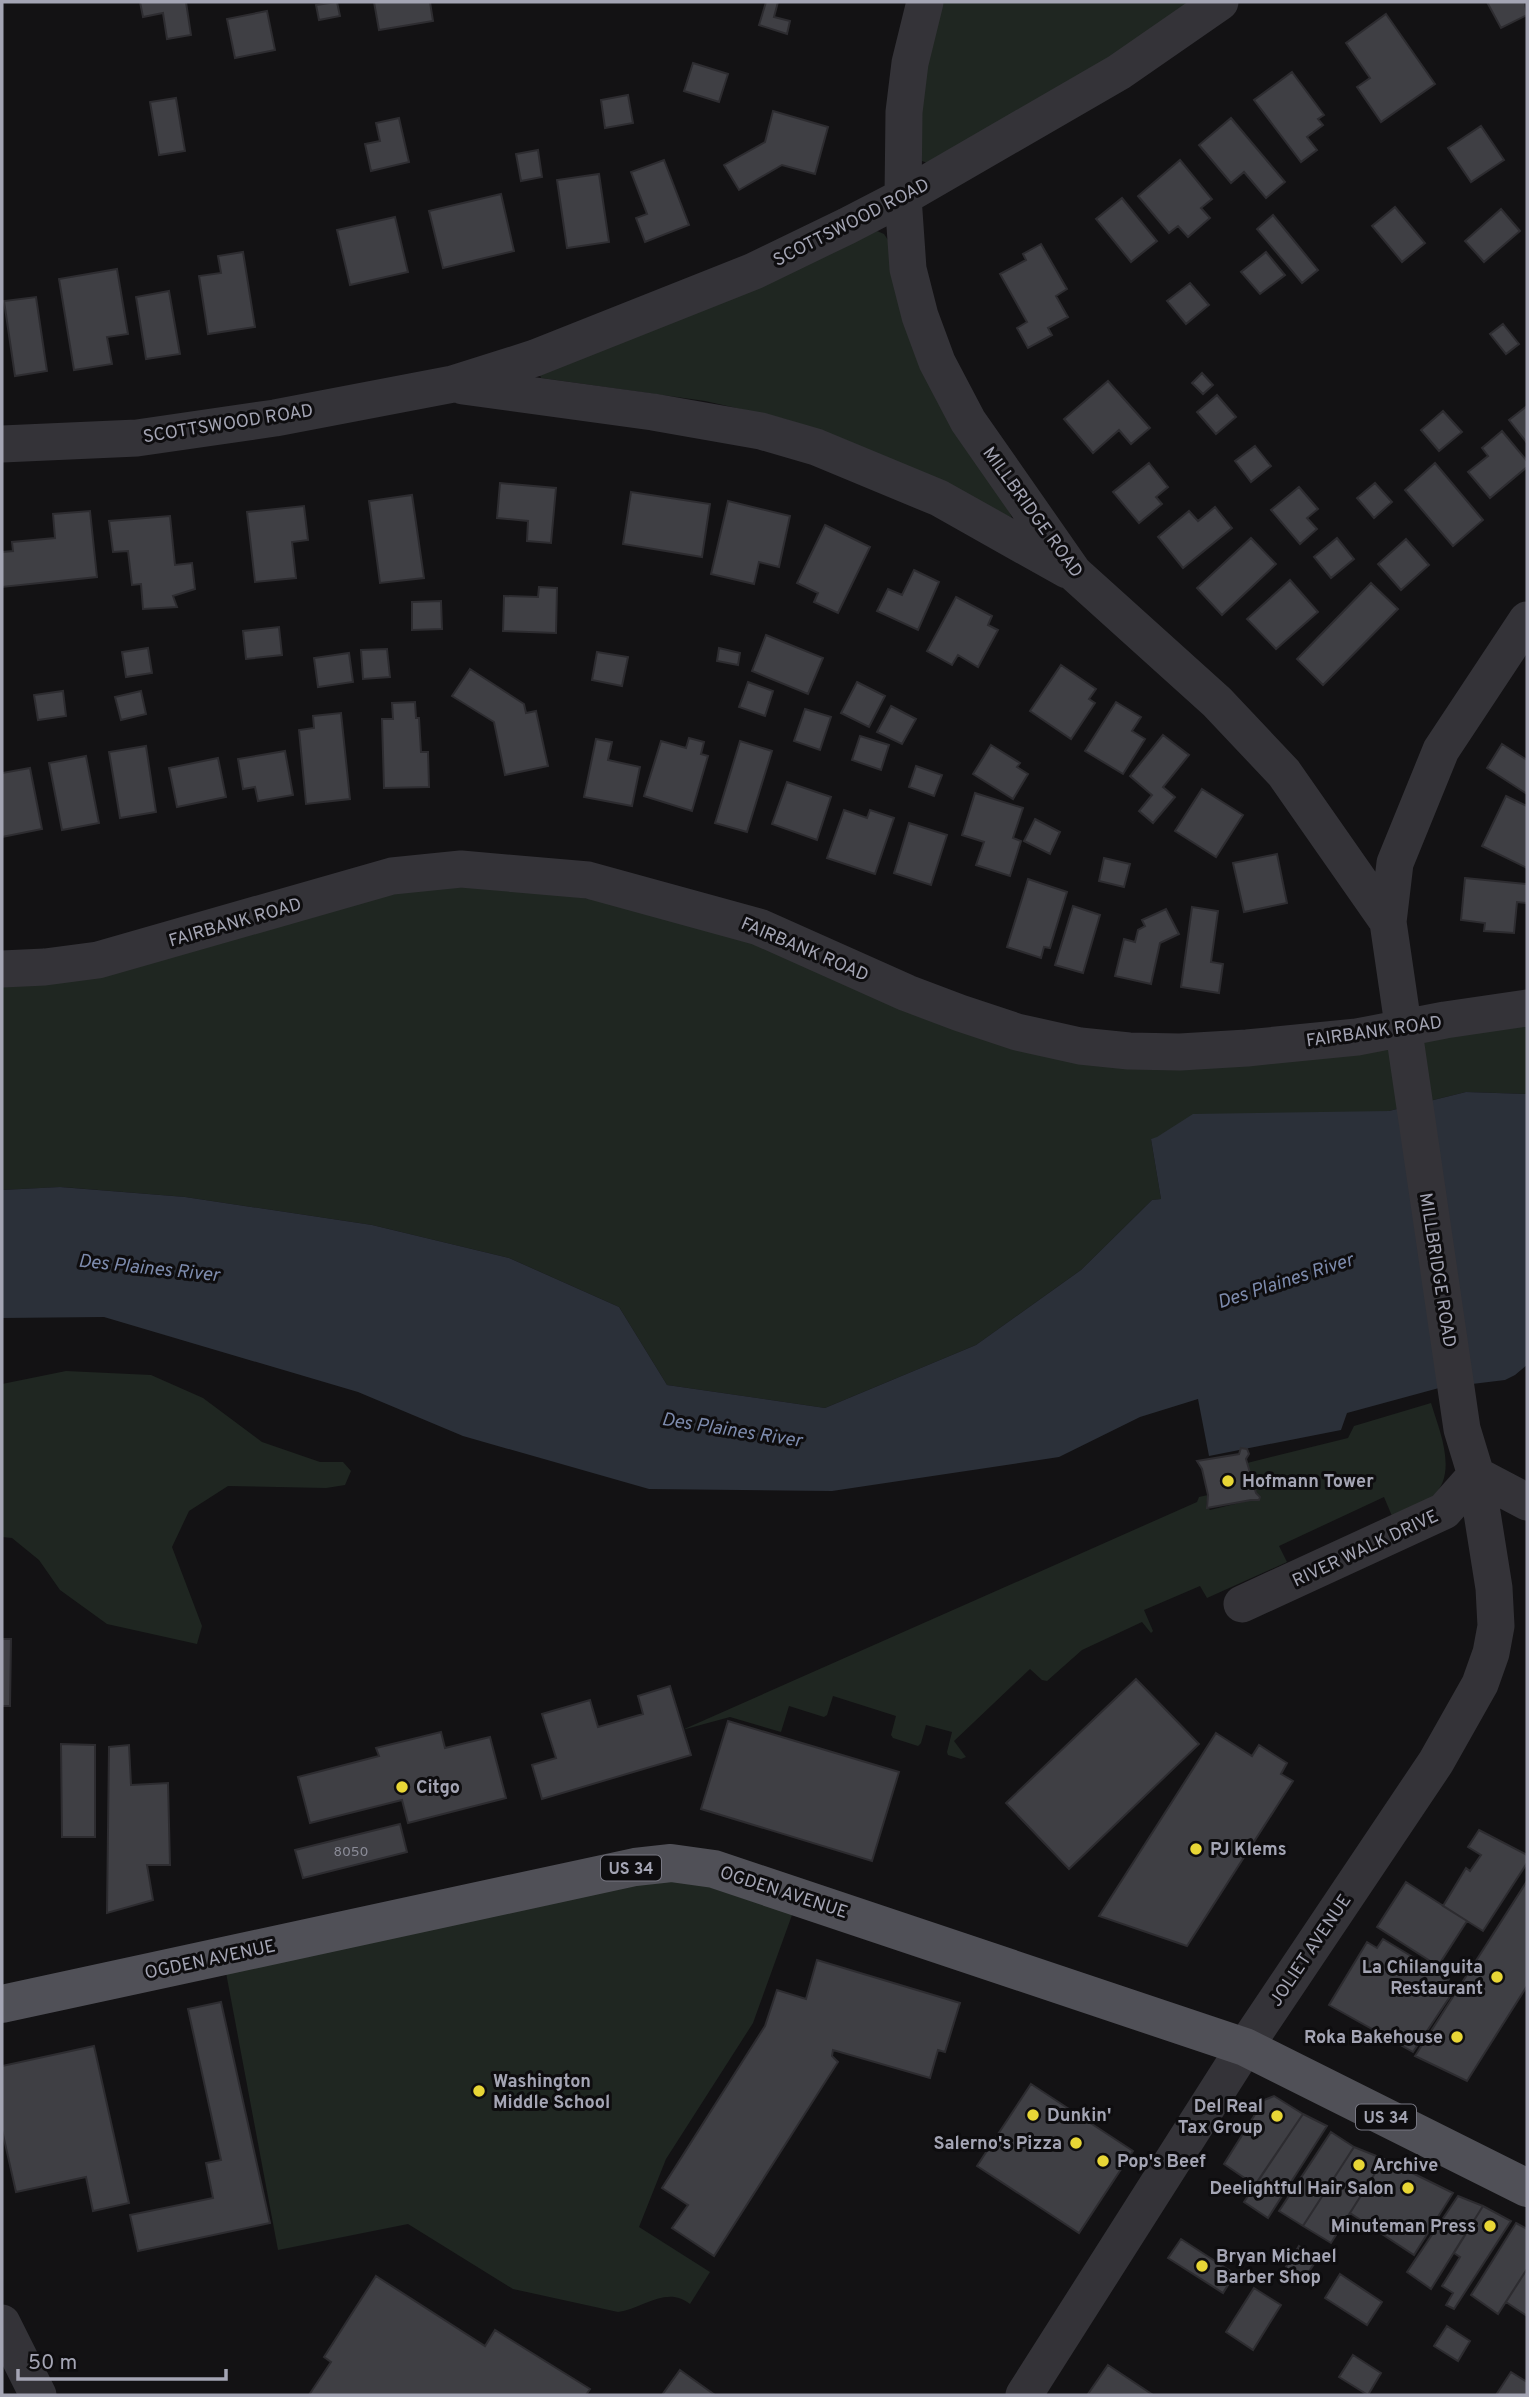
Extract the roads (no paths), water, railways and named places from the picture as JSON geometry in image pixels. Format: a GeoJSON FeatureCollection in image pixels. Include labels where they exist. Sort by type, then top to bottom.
{"type":"FeatureCollection","features":[{"type":"Feature","properties":{"kind":"main road","name":"OGDEN AVENUE"},"geometry":{"type":"LineString","coordinates":[[2,2004],[622,1870],[671,1863],[715,1869],[1245,2047],[1527,2188]]}},
{"type":"Feature","properties":{"kind":"street","name":"MILLBRIDGE ROAD"},"geometry":{"type":"LineString","coordinates":[[925,2],[911,63],[904,112],[902,197],[908,269],[920,316],[937,362],[968,421],[1074,573],[1217,702],[1284,773],[1388,922],[1462,1429],[1476,1475]]}},
{"type":"Feature","properties":{"kind":"street","name":"SCOTTSWOOD ROAD"},"geometry":{"type":"LineString","coordinates":[[2,444],[136,438],[275,418],[453,384],[536,358],[754,271],[816,242],[902,197],[1119,72],[1220,2]]}},
{"type":"Feature","properties":{"kind":"street","name":"SCOTTSWOOD ROAD"},"geometry":{"type":"LineString","coordinates":[[453,384],[653,412],[761,432],[816,447],[939,498],[1074,573]]}},
{"type":"Feature","properties":{"kind":"street"},"geometry":{"type":"LineString","coordinates":[[1388,922],[1395,863],[1441,750],[1527,620]]}},
{"type":"Feature","properties":{"kind":"street","name":"FAIRBANK ROAD"},"geometry":{"type":"LineString","coordinates":[[2,969],[97,960],[392,876],[461,869],[588,880],[759,927],[907,993],[960,1013],[1017,1032],[1080,1046],[1180,1052],[1357,1037],[1404,1046],[1527,1008]]}},
{"type":"Feature","properties":{"kind":"street"},"geometry":{"type":"LineString","coordinates":[[1476,1475],[1527,1502]]}},
{"type":"Feature","properties":{"kind":"street","name":"RIVER WALK DRIVE"},"geometry":{"type":"LineString","coordinates":[[1242,1605],[1444,1511],[1476,1475]]}},
{"type":"Feature","properties":{"kind":"street","name":"JOLIET AVENUE"},"geometry":{"type":"LineString","coordinates":[[1024,2395],[1245,2047],[1436,1762],[1480,1684],[1491,1653],[1496,1626],[1494,1588],[1476,1475]]}},
{"type":"Feature","properties":{"kind":"street"},"geometry":{"type":"LineString","coordinates":[[2,2323],[38,2395]]}},
{"type":"Feature","properties":{"kind":"water","name":"Des Plaines River"},"geometry":{"type":"Polygon","coordinates":[[[1466,1092],[1527,1094],[1527,1365],[1505,1380],[1439,1388],[1347,1413],[1341,1430],[1209,1456],[1198,1399],[1140,1417],[1059,1457],[832,1491],[649,1489],[463,1436],[358,1392],[104,1317],[2,1318],[2,1190],[60,1187],[185,1197],[372,1225],[509,1258],[619,1307],[667,1385],[825,1408],[976,1345],[1081,1270],[1152,1200],[1161,1199],[1151,1139],[1193,1114],[1389,1111],[1466,1092]]]}},
{"type":"Feature","properties":{"kind":"place","name":"Hofmann Tower"},"geometry":{"type":"Point","coordinates":[1228,1481]}},
{"type":"Feature","properties":{"kind":"place","name":"Citgo"},"geometry":{"type":"Point","coordinates":[402,1787]}},
{"type":"Feature","properties":{"kind":"place","name":"PJ Klems"},"geometry":{"type":"Point","coordinates":[1196,1849]}},
{"type":"Feature","properties":{"kind":"place","name":"La Chilanguita Restaurant"},"geometry":{"type":"Point","coordinates":[1497,1977]}},
{"type":"Feature","properties":{"kind":"place","name":"Roka Bakehouse"},"geometry":{"type":"Point","coordinates":[1457,2037]}},
{"type":"Feature","properties":{"kind":"place","name":"Washington Middle School"},"geometry":{"type":"Point","coordinates":[479,2091]}},
{"type":"Feature","properties":{"kind":"place","name":"Dunkin'"},"geometry":{"type":"Point","coordinates":[1033,2115]}},
{"type":"Feature","properties":{"kind":"place","name":"Del Real Tax Group"},"geometry":{"type":"Point","coordinates":[1277,2116]}},
{"type":"Feature","properties":{"kind":"place","name":"Salerno's Pizza"},"geometry":{"type":"Point","coordinates":[1076,2143]}},
{"type":"Feature","properties":{"kind":"place","name":"Pop's Beef"},"geometry":{"type":"Point","coordinates":[1103,2161]}},
{"type":"Feature","properties":{"kind":"place","name":"Archive"},"geometry":{"type":"Point","coordinates":[1359,2165]}},
{"type":"Feature","properties":{"kind":"place","name":"Deelightful Hair Salon"},"geometry":{"type":"Point","coordinates":[1408,2188]}},
{"type":"Feature","properties":{"kind":"place","name":"Minuteman Press"},"geometry":{"type":"Point","coordinates":[1490,2226]}},
{"type":"Feature","properties":{"kind":"place","name":"Bryan Michael Barber Shop"},"geometry":{"type":"Point","coordinates":[1202,2266]}}]}
